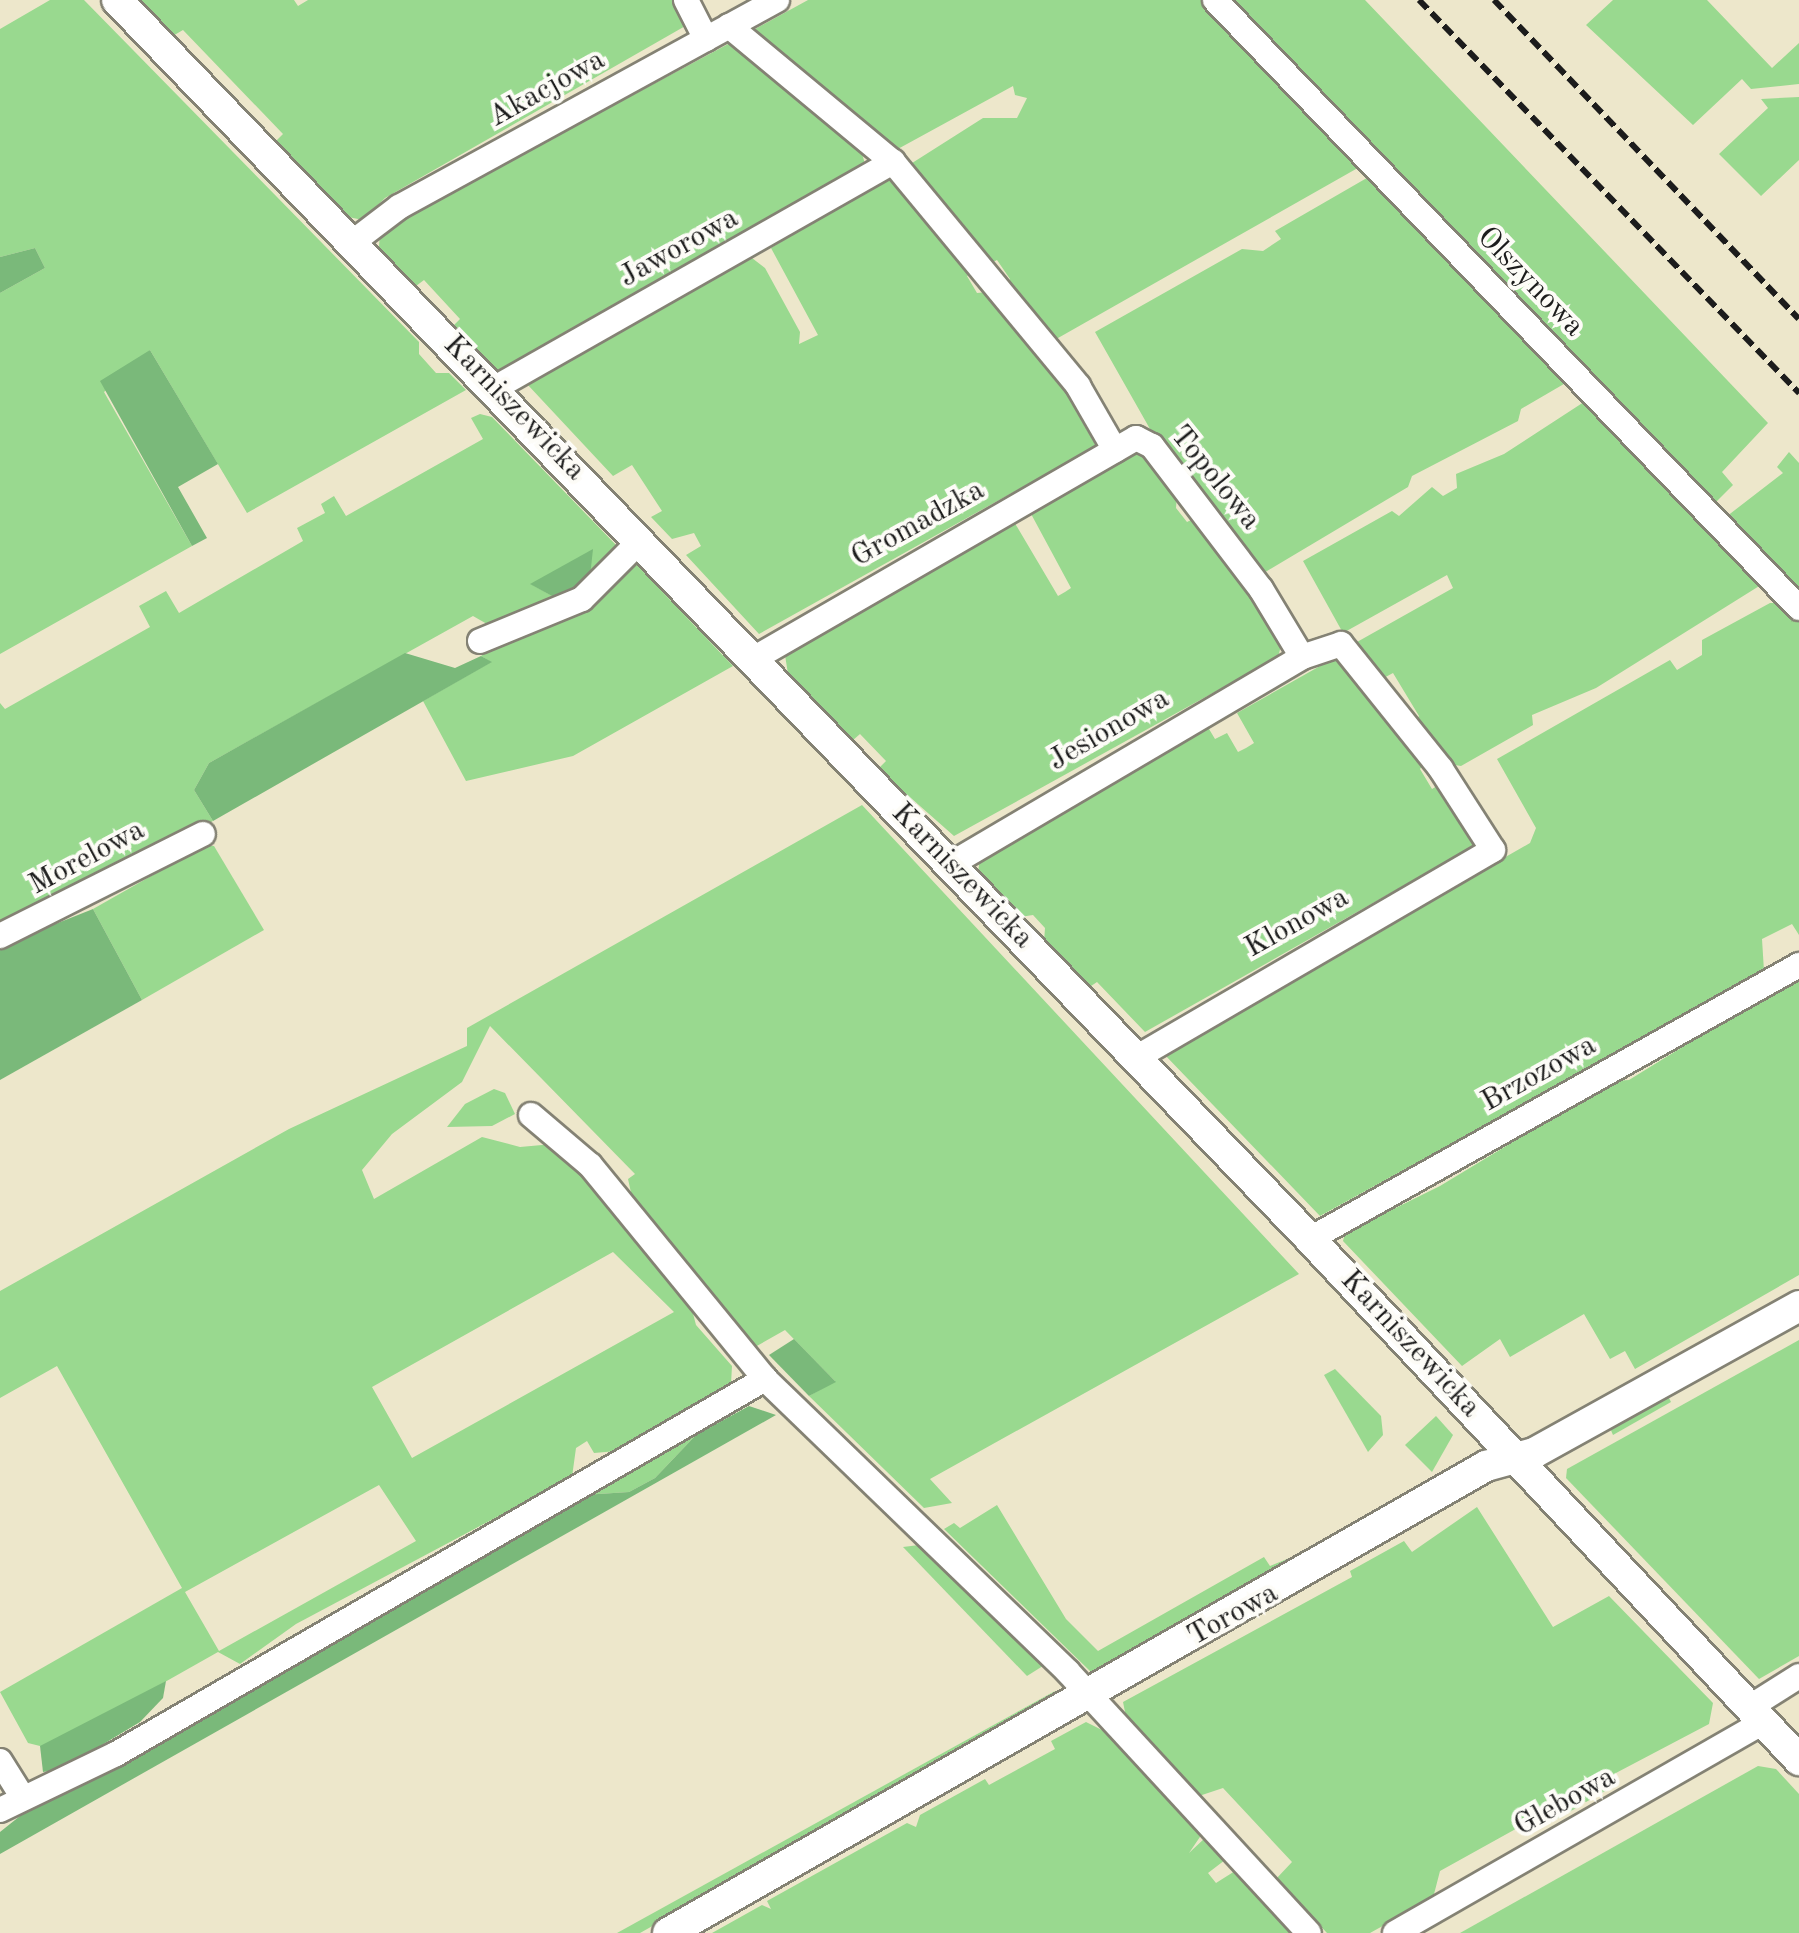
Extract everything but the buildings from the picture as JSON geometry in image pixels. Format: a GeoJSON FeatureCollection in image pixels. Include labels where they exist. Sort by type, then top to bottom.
{"type":"FeatureCollection","features":[{"type":"Feature","properties":{"kind":"street","name":"Karniszewicka"},"geometry":{"type":"LineString","coordinates":[[117,0],[755,658],[1514,1454],[1799,1760]]}},
{"type":"Feature","properties":{"kind":"street"},"geometry":{"type":"LineString","coordinates":[[686,0],[706,39]]}},
{"type":"Feature","properties":{"kind":"street","name":"Akacjowa"},"geometry":{"type":"LineString","coordinates":[[353,242],[399,207],[777,0]]}},
{"type":"Feature","properties":{"kind":"street","name":"Olszynowa"},"geometry":{"type":"LineString","coordinates":[[1215,0],[1799,608]]}},
{"type":"Feature","properties":{"kind":"street"},"geometry":{"type":"LineString","coordinates":[[729,26],[893,162],[1078,386],[1115,450]]}},
{"type":"Feature","properties":{"kind":"street","name":"Jaworowa"},"geometry":{"type":"LineString","coordinates":[[495,388],[893,162]]}},
{"type":"Feature","properties":{"kind":"street","name":"Topolowa"},"geometry":{"type":"LineString","coordinates":[[1115,450],[1136,438],[1152,446],[1261,589],[1302,657]]}},
{"type":"Feature","properties":{"kind":"street","name":"Gromadzka"},"geometry":{"type":"LineString","coordinates":[[755,658],[1115,450]]}},
{"type":"Feature","properties":{"kind":"street"},"geometry":{"type":"LineString","coordinates":[[480,641],[582,599],[641,540]]}},
{"type":"Feature","properties":{"kind":"street","name":"Klonowa"},"geometry":{"type":"LineString","coordinates":[[1136,1058],[1493,850],[1446,776],[1341,644],[1302,657]]}},
{"type":"Feature","properties":{"kind":"street","name":"Jesionowa"},"geometry":{"type":"LineString","coordinates":[[951,864],[1302,657]]}},
{"type":"Feature","properties":{"kind":"street","name":"Morelowa"},"geometry":{"type":"LineString","coordinates":[[0,936],[203,834]]}},
{"type":"Feature","properties":{"kind":"street","name":"Brzozowa"},"geometry":{"type":"LineString","coordinates":[[1310,1239],[1799,965]]}},
{"type":"Feature","properties":{"kind":"street"},"geometry":{"type":"LineString","coordinates":[[531,1115],[590,1165],[765,1379],[1089,1696],[1309,1933]]}},
{"type":"Feature","properties":{"kind":"street","name":"Torowa"},"geometry":{"type":"LineString","coordinates":[[668,1933],[1514,1454],[1534,1453],[1799,1306]]}},
{"type":"Feature","properties":{"kind":"street"},"geometry":{"type":"LineString","coordinates":[[0,1810],[21,1794],[116,1754],[765,1379]]}},
{"type":"Feature","properties":{"kind":"street","name":"Glebowa"},"geometry":{"type":"LineString","coordinates":[[1395,1933],[1757,1715],[1799,1676]]}},
{"type":"Feature","properties":{"kind":"street"},"geometry":{"type":"LineString","coordinates":[[0,1761],[21,1794]]}},
{"type":"Feature","properties":{"kind":"green space"},"geometry":{"type":"Polygon","coordinates":[[[50,0],[84,0],[419,342],[419,354],[436,373],[449,373],[466,390],[247,513],[150,350],[104,392],[192,546],[0,654],[0,293],[45,268],[35,248],[0,257],[0,29],[50,0]]]}},
{"type":"Feature","properties":{"kind":"green space"},"geometry":{"type":"Polygon","coordinates":[[[135,0],[294,0],[298,6],[308,0],[675,0],[687,25],[385,198],[363,220],[348,217],[275,142],[283,134],[183,30],[171,37],[135,0]]]}},
{"type":"Feature","properties":{"kind":"green space"},"geometry":{"type":"Polygon","coordinates":[[[808,0],[1202,0],[1363,165],[1051,342],[1006,286],[1010,279],[997,260],[987,265],[909,165],[983,118],[1017,118],[1027,98],[1015,95],[1013,86],[896,150],[765,49],[755,29],[808,0]]]}},
{"type":"Feature","properties":{"kind":"green space"},"geometry":{"type":"Polygon","coordinates":[[[1231,0],[1365,0],[1768,423],[1722,472],[1733,485],[1711,507],[1231,0]]]}},
{"type":"Feature","properties":{"kind":"green space"},"geometry":{"type":"Polygon","coordinates":[[[1613,0],[1707,0],[1772,68],[1799,43],[1799,84],[1751,89],[1742,79],[1693,125],[1586,25],[1613,0]]]}},
{"type":"Feature","properties":{"kind":"green space"},"geometry":{"type":"Polygon","coordinates":[[[732,42],[861,150],[865,164],[509,372],[496,369],[454,325],[460,319],[424,280],[416,286],[379,247],[380,233],[403,218],[732,42]]]}},
{"type":"Feature","properties":{"kind":"green space"},"geometry":{"type":"Polygon","coordinates":[[[1799,97],[1799,160],[1761,196],[1719,154],[1768,108],[1761,99],[1799,97]]]}},
{"type":"Feature","properties":{"kind":"green space"},"geometry":{"type":"Polygon","coordinates":[[[892,173],[972,273],[967,276],[977,293],[988,292],[1052,368],[1096,446],[759,634],[686,555],[701,546],[694,533],[672,539],[651,517],[662,511],[632,465],[613,476],[527,384],[752,258],[765,268],[800,332],[799,344],[818,335],[771,248],[892,173]]]}},
{"type":"Feature","properties":{"kind":"green space"},"geometry":{"type":"Polygon","coordinates":[[[1372,175],[1569,381],[1521,409],[1518,421],[1412,476],[1408,487],[1262,574],[1150,429],[1095,332],[1242,249],[1263,251],[1281,239],[1275,231],[1372,175]]]}},
{"type":"Feature","properties":{"kind":"green space"},"geometry":{"type":"Polygon","coordinates":[[[35,248],[45,268],[0,293],[0,257],[35,248]]]}},
{"type":"Feature","properties":{"kind":"green space"},"geometry":{"type":"Polygon","coordinates":[[[150,350],[218,464],[178,487],[207,538],[192,546],[100,381],[150,350]]]}},
{"type":"Feature","properties":{"kind":"green space"},"geometry":{"type":"Polygon","coordinates":[[[1587,400],[1764,583],[1596,688],[1532,715],[1533,725],[1461,766],[1449,764],[1415,722],[1419,716],[1393,673],[1380,680],[1357,642],[1453,588],[1447,575],[1343,633],[1303,561],[1392,511],[1399,516],[1432,487],[1443,496],[1457,488],[1456,474],[1504,454],[1587,400]]]}},
{"type":"Feature","properties":{"kind":"green space"},"geometry":{"type":"Polygon","coordinates":[[[480,414],[492,417],[617,546],[597,573],[531,584],[561,601],[487,624],[473,616],[209,763],[194,790],[213,821],[0,929],[0,703],[5,709],[150,627],[139,606],[166,591],[179,613],[303,541],[297,528],[325,513],[321,504],[334,496],[346,516],[483,439],[471,418],[480,414]]]}},
{"type":"Feature","properties":{"kind":"green space"},"geometry":{"type":"Polygon","coordinates":[[[1143,447],[1177,494],[1176,508],[1187,522],[1197,517],[1282,642],[1278,657],[954,836],[878,769],[886,761],[860,734],[852,741],[788,674],[785,655],[1013,520],[1058,596],[1065,592],[1071,588],[1030,512],[1143,447]]]}},
{"type":"Feature","properties":{"kind":"green space"},"geometry":{"type":"Polygon","coordinates":[[[1789,452],[1799,463],[1799,597],[1722,520],[1783,473],[1777,467],[1789,452]]]}},
{"type":"Feature","properties":{"kind":"green space"},"geometry":{"type":"Polygon","coordinates":[[[593,549],[589,586],[561,601],[530,584],[593,549]]]}},
{"type":"Feature","properties":{"kind":"green space"},"geometry":{"type":"Polygon","coordinates":[[[633,561],[733,666],[573,756],[466,781],[423,701],[491,662],[481,656],[493,647],[633,561]]]}},
{"type":"Feature","properties":{"kind":"green space"},"geometry":{"type":"Polygon","coordinates":[[[1770,603],[1782,603],[1799,620],[1799,935],[1792,924],[1762,939],[1764,971],[1320,1216],[1163,1053],[1530,843],[1536,828],[1497,759],[1670,660],[1677,670],[1702,655],[1702,640],[1770,603]]]}},
{"type":"Feature","properties":{"kind":"green space"},"geometry":{"type":"Polygon","coordinates":[[[405,653],[455,668],[481,656],[492,662],[213,821],[194,790],[209,763],[405,653]]]}},
{"type":"Feature","properties":{"kind":"green space"},"geometry":{"type":"Polygon","coordinates":[[[1336,657],[1425,762],[1420,769],[1432,789],[1442,783],[1479,843],[1145,1032],[1097,982],[1088,988],[1044,942],[1045,928],[1033,915],[1020,917],[978,873],[980,857],[1218,718],[1209,729],[1215,739],[1227,733],[1238,752],[1246,748],[1254,743],[1237,713],[1336,657]]]}},
{"type":"Feature","properties":{"kind":"green space"},"geometry":{"type":"Polygon","coordinates":[[[862,805],[1299,1274],[930,1479],[952,1503],[924,1508],[809,1396],[835,1381],[785,1330],[755,1347],[634,1206],[628,1179],[635,1174],[490,1026],[462,1082],[392,1134],[362,1170],[374,1199],[482,1137],[520,1147],[553,1144],[690,1302],[696,1325],[732,1366],[731,1384],[617,1451],[594,1453],[587,1441],[576,1448],[572,1477],[296,1624],[240,1664],[218,1652],[48,1748],[28,1743],[0,1692],[182,1588],[57,1366],[0,1398],[0,1291],[289,1129],[467,1046],[467,1028],[862,805]],[[613,1252],[372,1387],[412,1458],[674,1312],[613,1252]],[[379,1485],[185,1592],[219,1651],[416,1541],[379,1485]]]}},
{"type":"Feature","properties":{"kind":"green space"},"geometry":{"type":"Polygon","coordinates":[[[204,846],[214,846],[264,930],[142,1000],[93,909],[204,846]]]}},
{"type":"Feature","properties":{"kind":"green space"},"geometry":{"type":"Polygon","coordinates":[[[93,909],[142,1000],[0,1080],[0,946],[93,909]]]}},
{"type":"Feature","properties":{"kind":"green space"},"geometry":{"type":"Polygon","coordinates":[[[1791,980],[1799,982],[1799,1275],[1635,1369],[1625,1351],[1610,1359],[1584,1314],[1510,1357],[1500,1339],[1462,1366],[1343,1241],[1345,1233],[1440,1186],[1614,1081],[1629,1080],[1791,980]]]}},
{"type":"Feature","properties":{"kind":"green space"},"geometry":{"type":"Polygon","coordinates":[[[494,1089],[505,1093],[515,1114],[492,1126],[447,1127],[465,1104],[494,1089]]]}},
{"type":"Feature","properties":{"kind":"green space"},"geometry":{"type":"Polygon","coordinates":[[[794,1339],[836,1382],[809,1396],[769,1355],[794,1339]]]}},
{"type":"Feature","properties":{"kind":"green space"},"geometry":{"type":"Polygon","coordinates":[[[1799,1340],[1799,1656],[1759,1679],[1566,1478],[1567,1469],[1799,1340]]]}},
{"type":"Feature","properties":{"kind":"green space"},"geometry":{"type":"Polygon","coordinates":[[[1335,1369],[1381,1416],[1383,1435],[1368,1452],[1324,1375],[1335,1369]]]}},
{"type":"Feature","properties":{"kind":"green space"},"geometry":{"type":"Polygon","coordinates":[[[1668,1396],[1671,1402],[1613,1435],[1610,1428],[1668,1396]]]}},
{"type":"Feature","properties":{"kind":"green space"},"geometry":{"type":"Polygon","coordinates":[[[749,1406],[776,1415],[0,1854],[0,1832],[45,1796],[583,1495],[629,1492],[655,1478],[696,1435],[749,1406]]]}},
{"type":"Feature","properties":{"kind":"green space"},"geometry":{"type":"Polygon","coordinates":[[[1436,1416],[1453,1435],[1432,1472],[1405,1445],[1436,1416]]]}},
{"type":"Feature","properties":{"kind":"green space"},"geometry":{"type":"Polygon","coordinates":[[[696,1435],[655,1478],[629,1492],[583,1495],[696,1435]]]}},
{"type":"Feature","properties":{"kind":"green space"},"geometry":{"type":"Polygon","coordinates":[[[997,1505],[1066,1619],[1098,1651],[1264,1557],[1270,1566],[1304,1552],[1091,1672],[944,1529],[954,1523],[960,1528],[997,1505]]]}},
{"type":"Feature","properties":{"kind":"green space"},"geometry":{"type":"Polygon","coordinates":[[[1477,1507],[1553,1627],[1609,1596],[1713,1703],[1709,1724],[1614,1774],[1619,1783],[1586,1802],[1575,1797],[1580,1806],[1547,1824],[1541,1815],[1440,1871],[1433,1898],[1370,1933],[1327,1933],[1276,1879],[1292,1862],[1223,1788],[1199,1796],[1126,1717],[1123,1702],[1352,1577],[1350,1571],[1404,1541],[1412,1552],[1477,1507]]]}},
{"type":"Feature","properties":{"kind":"green space"},"geometry":{"type":"Polygon","coordinates":[[[927,1544],[1046,1664],[1027,1676],[903,1547],[927,1544]]]}},
{"type":"Feature","properties":{"kind":"green space"},"geometry":{"type":"Polygon","coordinates":[[[166,1681],[163,1698],[140,1722],[62,1769],[43,1772],[40,1746],[166,1681]]]}},
{"type":"Feature","properties":{"kind":"green space"},"geometry":{"type":"Polygon","coordinates":[[[1055,1691],[1048,1704],[640,1933],[617,1933],[1055,1691]]]}},
{"type":"Feature","properties":{"kind":"green space"},"geometry":{"type":"Polygon","coordinates":[[[1086,1722],[1106,1732],[1202,1834],[1189,1853],[1205,1838],[1225,1860],[1208,1873],[1216,1883],[1235,1871],[1293,1933],[712,1933],[762,1905],[771,1909],[767,1901],[907,1823],[916,1827],[920,1815],[985,1779],[989,1785],[1055,1749],[1051,1741],[1086,1722]]]}},
{"type":"Feature","properties":{"kind":"green space"},"geometry":{"type":"Polygon","coordinates":[[[1758,1766],[1776,1769],[1799,1794],[1799,1933],[1460,1933],[1758,1766]]]}},
{"type":"Feature","properties":{"kind":"railway"},"geometry":{"type":"LineString","coordinates":[[1419,0],[1799,393]]}},
{"type":"Feature","properties":{"kind":"railway"},"geometry":{"type":"LineString","coordinates":[[1494,0],[1799,319]]}}]}
